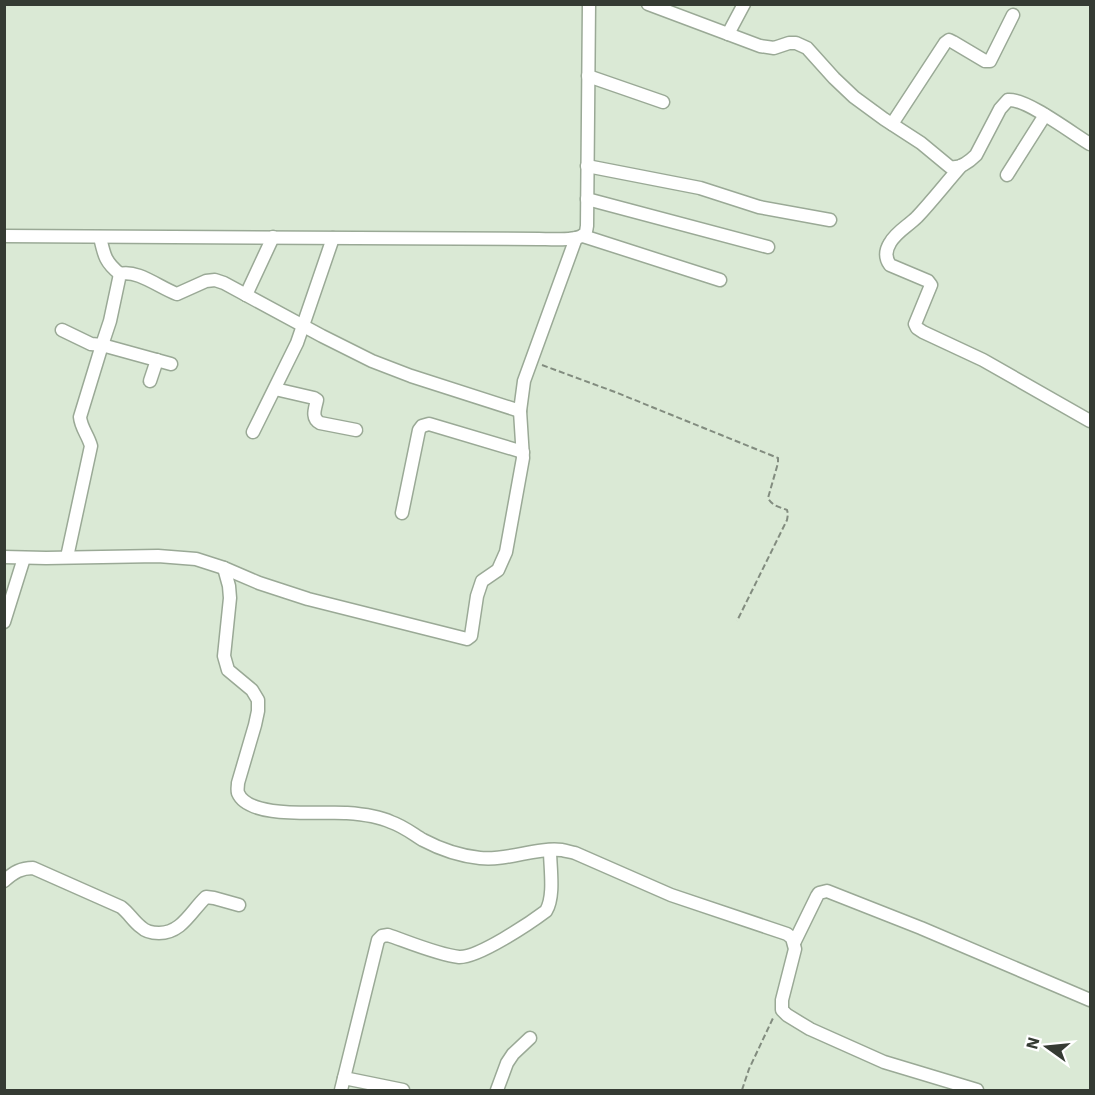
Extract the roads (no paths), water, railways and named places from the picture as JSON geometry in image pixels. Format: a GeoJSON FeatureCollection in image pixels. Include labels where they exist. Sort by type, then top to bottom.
{"type":"FeatureCollection","features":[{"type":"Feature","properties":{"kind":"street"},"geometry":{"type":"LineString","coordinates":[[4,556],[24,558],[158,556],[196,559],[308,599],[467,639],[471,636],[477,596],[482,581],[498,570],[506,552],[522,467],[520,411],[524,381],[580,237],[586,232],[588,4]]}},
{"type":"Feature","properties":{"kind":"street"},"geometry":{"type":"LineString","coordinates":[[648,4],[767,48],[789,43],[802,45],[814,54],[854,97],[921,143],[950,167],[961,166],[976,155],[1000,109],[1008,100],[1020,101],[1090,144]]}},
{"type":"Feature","properties":{"kind":"street"},"geometry":{"type":"LineString","coordinates":[[728,34],[744,4]]}},
{"type":"Feature","properties":{"kind":"street"},"geometry":{"type":"LineString","coordinates":[[892,124],[945,43],[949,40],[985,61],[990,61],[1013,15]]}},
{"type":"Feature","properties":{"kind":"street"},"geometry":{"type":"LineString","coordinates":[[588,76],[663,102]]}},
{"type":"Feature","properties":{"kind":"street"},"geometry":{"type":"LineString","coordinates":[[1007,176],[1045,115]]}},
{"type":"Feature","properties":{"kind":"street"},"geometry":{"type":"LineString","coordinates":[[587,166],[700,188],[759,207],[830,220]]}},
{"type":"Feature","properties":{"kind":"street"},"geometry":{"type":"LineString","coordinates":[[961,166],[916,218],[894,237],[886,254],[886,260],[890,265],[928,281],[931,285],[915,324],[917,328],[984,360],[1090,421]]}},
{"type":"Feature","properties":{"kind":"street"},"geometry":{"type":"LineString","coordinates":[[587,199],[768,247]]}},
{"type":"Feature","properties":{"kind":"street"},"geometry":{"type":"LineString","coordinates":[[4,236],[539,239],[580,237],[720,280]]}},
{"type":"Feature","properties":{"kind":"street"},"geometry":{"type":"LineString","coordinates":[[100,237],[107,262],[120,274]]}},
{"type":"Feature","properties":{"kind":"street"},"geometry":{"type":"LineString","coordinates":[[246,295],[273,237]]}},
{"type":"Feature","properties":{"kind":"street"},"geometry":{"type":"LineString","coordinates":[[253,432],[297,343],[333,238]]}},
{"type":"Feature","properties":{"kind":"street"},"geometry":{"type":"LineString","coordinates":[[120,274],[128,272],[177,294],[206,281],[215,280],[224,283],[372,361],[520,411]]}},
{"type":"Feature","properties":{"kind":"street"},"geometry":{"type":"LineString","coordinates":[[67,557],[91,446],[80,417],[110,321],[120,274]]}},
{"type":"Feature","properties":{"kind":"street"},"geometry":{"type":"LineString","coordinates":[[62,330],[91,344],[171,364]]}},
{"type":"Feature","properties":{"kind":"street"},"geometry":{"type":"LineString","coordinates":[[150,381],[157,360]]}},
{"type":"Feature","properties":{"kind":"street"},"geometry":{"type":"LineString","coordinates":[[275,389],[317,400],[314,416],[320,423],[356,430]]}},
{"type":"Feature","properties":{"kind":"street"},"geometry":{"type":"LineString","coordinates":[[402,513],[419,430],[422,426],[429,424],[523,452]]}},
{"type":"Feature","properties":{"kind":"street"},"geometry":{"type":"LineString","coordinates":[[4,622],[24,558]]}},
{"type":"Feature","properties":{"kind":"street"},"geometry":{"type":"LineString","coordinates":[[224,568],[231,598],[224,656],[228,670],[252,690],[258,700],[255,725],[238,783],[238,793],[255,807],[279,812],[345,812],[372,816],[389,821],[445,849],[476,858],[500,859],[561,850],[588,858],[671,895],[787,934],[795,943]]}},
{"type":"Feature","properties":{"kind":"street"},"geometry":{"type":"LineString","coordinates":[[403,1090],[343,1084],[378,940],[388,935],[448,955],[462,957],[477,953],[546,911],[551,893],[550,850]]}},
{"type":"Feature","properties":{"kind":"street"},"geometry":{"type":"LineString","coordinates":[[4,881],[22,868],[33,868],[111,901],[151,933],[163,933],[183,924],[206,897],[239,905]]}},
{"type":"Feature","properties":{"kind":"street"},"geometry":{"type":"LineString","coordinates":[[977,1090],[884,1062],[820,1034],[782,1010],[782,1000],[795,943],[819,893],[827,891],[921,928],[1090,1000]]}},
{"type":"Feature","properties":{"kind":"street"},"geometry":{"type":"LineString","coordinates":[[497,1090],[507,1063],[530,1038]]}}]}
